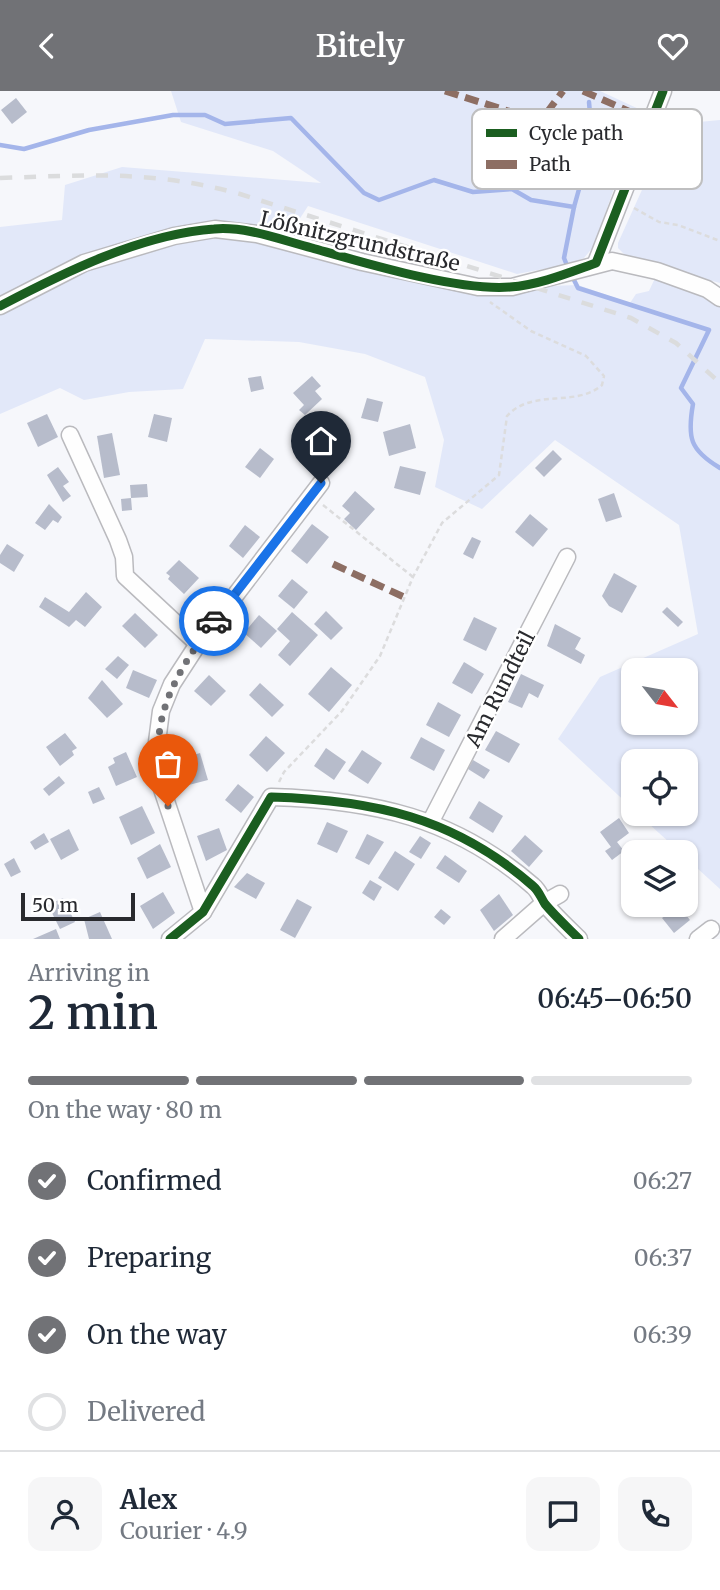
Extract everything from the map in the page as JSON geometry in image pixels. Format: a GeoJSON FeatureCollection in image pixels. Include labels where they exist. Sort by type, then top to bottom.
{"type":"FeatureCollection","features":[{"type":"Feature","properties":{"kind":"street"},"geometry":{"type":"LineString","coordinates":[[656,109],[663,91]]}},
{"type":"Feature","properties":{"kind":"street"},"geometry":{"type":"LineString","coordinates":[[626,189],[596,263],[612,261],[657,271],[707,289],[720,298]]}},
{"type":"Feature","properties":{"kind":"street","name":"Lößnitzgrundstraße"},"geometry":{"type":"LineString","coordinates":[[0,306],[84,263],[174,236],[215,229],[257,234],[362,262],[478,287],[512,287],[553,279],[596,263]]}},
{"type":"Feature","properties":{"kind":"street"},"geometry":{"type":"LineString","coordinates":[[70,435],[118,540],[124,557],[125,576],[198,644]]}},
{"type":"Feature","properties":{"kind":"street"},"geometry":{"type":"LineString","coordinates":[[204,912],[159,779],[157,742],[161,711],[198,644],[242,583],[317,490]]}},
{"type":"Feature","properties":{"kind":"street","name":"Am Rundteil"},"geometry":{"type":"LineString","coordinates":[[431,821],[567,557]]}},
{"type":"Feature","properties":{"kind":"street"},"geometry":{"type":"LineString","coordinates":[[170,939],[204,912],[271,797],[360,804],[431,821],[497,859],[536,889],[544,903],[579,939]]}},
{"type":"Feature","properties":{"kind":"street"},"geometry":{"type":"LineString","coordinates":[[503,939],[544,903],[560,894]]}},
{"type":"Feature","properties":{"kind":"path"},"geometry":{"type":"LineString","coordinates":[[622,201],[659,222],[678,225],[720,241]]}},
{"type":"Feature","properties":{"kind":"path"},"geometry":{"type":"LineString","coordinates":[[271,797],[284,772],[342,711],[380,656],[413,577],[442,523],[499,475],[507,416],[527,402],[587,393],[602,385],[604,376],[586,356],[531,331],[494,305],[478,287]]}},
{"type":"Feature","properties":{"kind":"path"},"geometry":{"type":"LineString","coordinates":[[317,490],[413,577]]}},
{"type":"Feature","properties":{"kind":"shaded area"},"geometry":{"type":"Polygon","coordinates":[[[171,91],[600,91],[639,109],[472,109],[472,189],[614,189],[594,246],[584,258],[565,265],[517,274],[308,206],[297,223],[301,255],[461,289],[578,285],[630,303],[636,294],[649,291],[656,276],[720,302],[720,889],[698,869],[698,840],[667,840],[651,826],[698,826],[698,749],[621,749],[621,798],[558,739],[600,677],[621,668],[621,735],[698,735],[698,658],[643,658],[698,634],[679,525],[555,440],[482,509],[435,487],[444,440],[425,377],[365,354],[299,342],[205,339],[183,389],[129,392],[84,400],[60,388],[0,414],[0,227],[62,220],[65,185],[122,167],[321,183],[273,151],[181,122],[171,91]]]}},
{"type":"Feature","properties":{"kind":"shaded area"},"geometry":{"type":"Polygon","coordinates":[[[720,120],[720,283],[628,258],[618,248],[642,189],[702,189],[702,122],[720,120]]]}},
{"type":"Feature","properties":{"kind":"building"},"geometry":{"type":"Polygon","coordinates":[[[16,98],[27,112],[12,124],[1,110],[16,98]]]}},
{"type":"Feature","properties":{"kind":"building"},"geometry":{"type":"Polygon","coordinates":[[[261,376],[264,389],[251,392],[248,378],[261,376]]]}},
{"type":"Feature","properties":{"kind":"building"},"geometry":{"type":"Polygon","coordinates":[[[312,376],[321,386],[315,391],[322,399],[305,415],[299,410],[304,405],[293,393],[312,376]]]}},
{"type":"Feature","properties":{"kind":"building"},"geometry":{"type":"Polygon","coordinates":[[[367,398],[383,402],[378,422],[361,418],[367,398]]]}},
{"type":"Feature","properties":{"kind":"building"},"geometry":{"type":"Polygon","coordinates":[[[47,414],[58,437],[38,447],[27,423],[47,414]]]}},
{"type":"Feature","properties":{"kind":"building"},"geometry":{"type":"Polygon","coordinates":[[[154,414],[172,418],[167,442],[148,437],[154,414]]]}},
{"type":"Feature","properties":{"kind":"building"},"geometry":{"type":"Polygon","coordinates":[[[410,424],[416,448],[389,456],[383,432],[410,424]]]}},
{"type":"Feature","properties":{"kind":"building"},"geometry":{"type":"Polygon","coordinates":[[[112,433],[120,475],[104,478],[97,436],[112,433]]]}},
{"type":"Feature","properties":{"kind":"building"},"geometry":{"type":"Polygon","coordinates":[[[260,448],[274,459],[260,478],[245,467],[260,448]]]}},
{"type":"Feature","properties":{"kind":"building"},"geometry":{"type":"Polygon","coordinates":[[[553,450],[562,459],[544,477],[535,468],[553,450]]]}},
{"type":"Feature","properties":{"kind":"building"},"geometry":{"type":"Polygon","coordinates":[[[400,466],[426,472],[420,495],[394,488],[400,466]]]}},
{"type":"Feature","properties":{"kind":"building"},"geometry":{"type":"Polygon","coordinates":[[[58,467],[69,482],[63,486],[71,496],[63,502],[47,475],[58,467]]]}},
{"type":"Feature","properties":{"kind":"building"},"geometry":{"type":"Polygon","coordinates":[[[147,484],[148,497],[131,498],[130,485],[147,484]]]}},
{"type":"Feature","properties":{"kind":"building"},"geometry":{"type":"Polygon","coordinates":[[[355,491],[375,509],[356,530],[344,519],[350,513],[342,506],[355,491]]]}},
{"type":"Feature","properties":{"kind":"building"},"geometry":{"type":"Polygon","coordinates":[[[614,493],[622,517],[606,522],[598,499],[614,493]]]}},
{"type":"Feature","properties":{"kind":"building"},"geometry":{"type":"Polygon","coordinates":[[[131,498],[132,510],[122,511],[121,499],[131,498]]]}},
{"type":"Feature","properties":{"kind":"building"},"geometry":{"type":"Polygon","coordinates":[[[49,504],[62,517],[58,523],[53,520],[45,530],[35,523],[49,504]]]}},
{"type":"Feature","properties":{"kind":"building"},"geometry":{"type":"Polygon","coordinates":[[[530,514],[548,529],[533,547],[515,532],[530,514]]]}},
{"type":"Feature","properties":{"kind":"building"},"geometry":{"type":"Polygon","coordinates":[[[312,524],[329,537],[307,564],[291,551],[312,524]]]}},
{"type":"Feature","properties":{"kind":"building"},"geometry":{"type":"Polygon","coordinates":[[[245,525],[260,537],[243,558],[229,546],[245,525]]]}},
{"type":"Feature","properties":{"kind":"building"},"geometry":{"type":"Polygon","coordinates":[[[472,537],[481,541],[473,559],[463,554],[472,537]]]}},
{"type":"Feature","properties":{"kind":"building"},"geometry":{"type":"Polygon","coordinates":[[[7,544],[24,555],[14,572],[0,563],[0,555],[7,544]]]}},
{"type":"Feature","properties":{"kind":"building"},"geometry":{"type":"Polygon","coordinates":[[[179,560],[199,578],[184,594],[168,579],[170,576],[166,573],[179,560]]]}},
{"type":"Feature","properties":{"kind":"building"},"geometry":{"type":"Polygon","coordinates":[[[614,573],[637,586],[622,613],[609,606],[602,596],[614,573]]]}},
{"type":"Feature","properties":{"kind":"building"},"geometry":{"type":"Polygon","coordinates":[[[292,579],[308,592],[294,609],[278,596],[292,579]]]}},
{"type":"Feature","properties":{"kind":"building"},"geometry":{"type":"Polygon","coordinates":[[[86,592],[102,607],[85,627],[76,620],[69,627],[39,607],[45,597],[69,612],[86,592]]]}},
{"type":"Feature","properties":{"kind":"building"},"geometry":{"type":"Polygon","coordinates":[[[667,607],[683,622],[678,627],[662,612],[667,607]]]}},
{"type":"Feature","properties":{"kind":"building"},"geometry":{"type":"Polygon","coordinates":[[[326,611],[343,628],[331,640],[314,624],[326,611]]]}},
{"type":"Feature","properties":{"kind":"building"},"geometry":{"type":"Polygon","coordinates":[[[292,612],[318,635],[290,666],[278,655],[290,641],[277,629],[292,612]]]}},
{"type":"Feature","properties":{"kind":"building"},"geometry":{"type":"Polygon","coordinates":[[[135,613],[158,635],[145,648],[122,626],[135,613]]]}},
{"type":"Feature","properties":{"kind":"building"},"geometry":{"type":"Polygon","coordinates":[[[259,615],[277,631],[261,648],[244,633],[259,615]]]}},
{"type":"Feature","properties":{"kind":"building"},"geometry":{"type":"Polygon","coordinates":[[[474,617],[497,628],[486,651],[463,640],[474,617]]]}},
{"type":"Feature","properties":{"kind":"building"},"geometry":{"type":"Polygon","coordinates":[[[555,624],[581,638],[575,649],[585,655],[581,664],[547,646],[555,624]]]}},
{"type":"Feature","properties":{"kind":"building"},"geometry":{"type":"Polygon","coordinates":[[[118,656],[129,665],[117,679],[105,669],[118,656]]]}},
{"type":"Feature","properties":{"kind":"building"},"geometry":{"type":"Polygon","coordinates":[[[464,662],[484,674],[472,694],[452,683],[464,662]]]}},
{"type":"Feature","properties":{"kind":"building"},"geometry":{"type":"Polygon","coordinates":[[[331,667],[352,685],[329,712],[308,694],[331,667]]]}},
{"type":"Feature","properties":{"kind":"building"},"geometry":{"type":"Polygon","coordinates":[[[133,670],[157,680],[149,698],[126,688],[133,670]]]}},
{"type":"Feature","properties":{"kind":"building"},"geometry":{"type":"Polygon","coordinates":[[[521,674],[544,685],[538,698],[529,693],[522,708],[508,702],[521,674]]]}},
{"type":"Feature","properties":{"kind":"building"},"geometry":{"type":"Polygon","coordinates":[[[209,675],[226,691],[211,706],[194,691],[209,675]]]}},
{"type":"Feature","properties":{"kind":"building"},"geometry":{"type":"Polygon","coordinates":[[[102,680],[123,704],[107,718],[88,698],[102,680]]]}},
{"type":"Feature","properties":{"kind":"building"},"geometry":{"type":"Polygon","coordinates":[[[260,683],[284,705],[272,717],[249,695],[260,683]]]}},
{"type":"Feature","properties":{"kind":"building"},"geometry":{"type":"Polygon","coordinates":[[[438,702],[461,715],[449,737],[426,725],[438,702]]]}},
{"type":"Feature","properties":{"kind":"building"},"geometry":{"type":"Polygon","coordinates":[[[496,731],[520,744],[509,763],[485,750],[496,731]]]}},
{"type":"Feature","properties":{"kind":"building"},"geometry":{"type":"Polygon","coordinates":[[[65,733],[77,748],[72,751],[74,755],[60,766],[46,747],[65,733]]]}},
{"type":"Feature","properties":{"kind":"building"},"geometry":{"type":"Polygon","coordinates":[[[266,736],[285,753],[267,772],[249,755],[266,736]]]}},
{"type":"Feature","properties":{"kind":"building"},"geometry":{"type":"Polygon","coordinates":[[[421,737],[445,750],[434,771],[410,758],[421,737]]]}},
{"type":"Feature","properties":{"kind":"building"},"geometry":{"type":"Polygon","coordinates":[[[326,748],[346,762],[334,780],[314,766],[326,748]]]}},
{"type":"Feature","properties":{"kind":"building"},"geometry":{"type":"Polygon","coordinates":[[[362,750],[382,763],[368,784],[348,771],[362,750]]]}},
{"type":"Feature","properties":{"kind":"building"},"geometry":{"type":"Polygon","coordinates":[[[126,752],[137,777],[116,786],[108,767],[115,763],[113,758],[126,752]]]}},
{"type":"Feature","properties":{"kind":"building"},"geometry":{"type":"Polygon","coordinates":[[[200,753],[208,780],[181,787],[174,761],[200,753]]]}},
{"type":"Feature","properties":{"kind":"building"},"geometry":{"type":"Polygon","coordinates":[[[473,760],[490,770],[484,779],[468,769],[473,760]]]}},
{"type":"Feature","properties":{"kind":"building"},"geometry":{"type":"Polygon","coordinates":[[[59,776],[65,783],[49,796],[43,789],[59,776]]]}},
{"type":"Feature","properties":{"kind":"building"},"geometry":{"type":"Polygon","coordinates":[[[238,784],[254,797],[241,813],[225,800],[238,784]]]}},
{"type":"Feature","properties":{"kind":"building"},"geometry":{"type":"Polygon","coordinates":[[[99,787],[105,799],[93,804],[88,792],[99,787]]]}},
{"type":"Feature","properties":{"kind":"building"},"geometry":{"type":"Polygon","coordinates":[[[479,801],[503,816],[493,833],[469,818],[479,801]]]}},
{"type":"Feature","properties":{"kind":"building"},"geometry":{"type":"Polygon","coordinates":[[[142,806],[155,833],[131,845],[119,817],[142,806]]]}},
{"type":"Feature","properties":{"kind":"building"},"geometry":{"type":"Polygon","coordinates":[[[619,818],[621,826],[624,826],[629,833],[617,842],[621,853],[612,860],[605,851],[611,847],[600,832],[619,818]]]}},
{"type":"Feature","properties":{"kind":"building"},"geometry":{"type":"Polygon","coordinates":[[[327,822],[348,831],[337,853],[317,844],[327,822]]]}},
{"type":"Feature","properties":{"kind":"building"},"geometry":{"type":"Polygon","coordinates":[[[219,828],[227,850],[206,861],[197,836],[219,828]]]}},
{"type":"Feature","properties":{"kind":"building"},"geometry":{"type":"Polygon","coordinates":[[[69,829],[79,850],[61,860],[50,839],[69,829]]]}},
{"type":"Feature","properties":{"kind":"building"},"geometry":{"type":"Polygon","coordinates":[[[44,833],[49,842],[35,850],[30,842],[44,833]]]}},
{"type":"Feature","properties":{"kind":"building"},"geometry":{"type":"Polygon","coordinates":[[[367,834],[384,842],[369,865],[355,858],[367,834]]]}},
{"type":"Feature","properties":{"kind":"building"},"geometry":{"type":"Polygon","coordinates":[[[525,835],[543,851],[529,867],[511,851],[525,835]]]}},
{"type":"Feature","properties":{"kind":"building"},"geometry":{"type":"Polygon","coordinates":[[[420,836],[431,843],[421,859],[409,852],[420,836]]]}},
{"type":"Feature","properties":{"kind":"building"},"geometry":{"type":"Polygon","coordinates":[[[160,844],[171,867],[147,879],[137,858],[160,844]]]}},
{"type":"Feature","properties":{"kind":"building"},"geometry":{"type":"Polygon","coordinates":[[[395,851],[415,864],[398,891],[378,878],[395,851]]]}},
{"type":"Feature","properties":{"kind":"building"},"geometry":{"type":"Polygon","coordinates":[[[445,855],[467,871],[459,883],[436,868],[445,855]]]}},
{"type":"Feature","properties":{"kind":"building"},"geometry":{"type":"Polygon","coordinates":[[[14,858],[21,872],[11,877],[4,864],[14,858]]]}},
{"type":"Feature","properties":{"kind":"building"},"geometry":{"type":"Polygon","coordinates":[[[247,873],[265,883],[256,899],[234,887],[247,873]]]}},
{"type":"Feature","properties":{"kind":"building"},"geometry":{"type":"Polygon","coordinates":[[[370,880],[382,887],[374,901],[362,893],[370,880]]]}},
{"type":"Feature","properties":{"kind":"building"},"geometry":{"type":"Polygon","coordinates":[[[163,892],[175,913],[153,929],[140,906],[163,892]]]}},
{"type":"Feature","properties":{"kind":"building"},"geometry":{"type":"Polygon","coordinates":[[[499,894],[513,915],[494,931],[480,910],[499,894]]]}},
{"type":"Feature","properties":{"kind":"building"},"geometry":{"type":"Polygon","coordinates":[[[63,898],[75,922],[60,929],[48,905],[63,898]]]}},
{"type":"Feature","properties":{"kind":"building"},"geometry":{"type":"Polygon","coordinates":[[[297,899],[312,907],[295,938],[280,930],[297,899]]]}},
{"type":"Feature","properties":{"kind":"building"},"geometry":{"type":"Polygon","coordinates":[[[441,909],[451,917],[444,925],[434,917],[441,909]]]}},
{"type":"Feature","properties":{"kind":"building"},"geometry":{"type":"Polygon","coordinates":[[[100,912],[112,939],[89,939],[84,919],[100,912]]]}},
{"type":"Feature","properties":{"kind":"building"},"geometry":{"type":"Polygon","coordinates":[[[688,917],[690,920],[674,933],[662,918],[688,917]]]}},
{"type":"Feature","properties":{"kind":"building"},"geometry":{"type":"Polygon","coordinates":[[[56,929],[60,939],[33,939],[56,929]]]}},
{"type":"Feature","properties":{"kind":"waterway"},"geometry":{"type":"LineString","coordinates":[[589,102],[590,109]]}},
{"type":"Feature","properties":{"kind":"waterway"},"geometry":{"type":"LineString","coordinates":[[0,145],[24,149],[89,130],[173,115],[205,115],[225,124],[291,118],[364,193],[379,200],[434,180],[473,192],[512,189],[531,200],[574,207],[564,258],[568,268]]}},
{"type":"Feature","properties":{"kind":"waterway"},"geometry":{"type":"LineString","coordinates":[[574,207],[579,189]]}},
{"type":"Feature","properties":{"kind":"waterway"},"geometry":{"type":"LineString","coordinates":[[572,276],[578,288],[709,330],[681,388],[693,404],[690,426],[693,442],[702,455],[720,468]]}},
{"type":"Feature","properties":{"kind":"railway"},"geometry":{"type":"LineString","coordinates":[[0,178],[121,176],[178,181],[240,194],[631,318],[676,343],[720,383]]}},
{"type":"Feature","properties":{"kind":"marked path"},"geometry":{"type":"LineString","coordinates":[[445,91],[502,109]]}},
{"type":"Feature","properties":{"kind":"marked path"},"geometry":{"type":"LineString","coordinates":[[550,109],[563,91]]}},
{"type":"Feature","properties":{"kind":"marked path"},"geometry":{"type":"LineString","coordinates":[[583,91],[624,109]]}},
{"type":"Feature","properties":{"kind":"marked path"},"geometry":{"type":"LineString","coordinates":[[333,564],[404,597]]}},
{"type":"Feature","properties":{"kind":"cycle path"},"geometry":{"type":"LineString","coordinates":[[656,109],[663,91]]}},
{"type":"Feature","properties":{"kind":"cycle path"},"geometry":{"type":"LineString","coordinates":[[0,306],[103,257],[186,232],[214,229],[251,232],[384,268],[464,285],[510,287],[532,284],[596,263],[625,189]]}},
{"type":"Feature","properties":{"kind":"cycle path"},"geometry":{"type":"LineString","coordinates":[[170,939],[203,912],[271,797],[344,802],[378,808],[442,828],[503,862],[533,886],[545,904],[579,939]]}},
{"type":"Feature","properties":{"kind":"way so far"},"geometry":{"type":"LineString","coordinates":[[168,806],[159,779],[157,742],[161,711],[173,684],[214,621]]}},
{"type":"Feature","properties":{"kind":"route"},"geometry":{"type":"LineString","coordinates":[[214,621],[321,483]]}}]}
